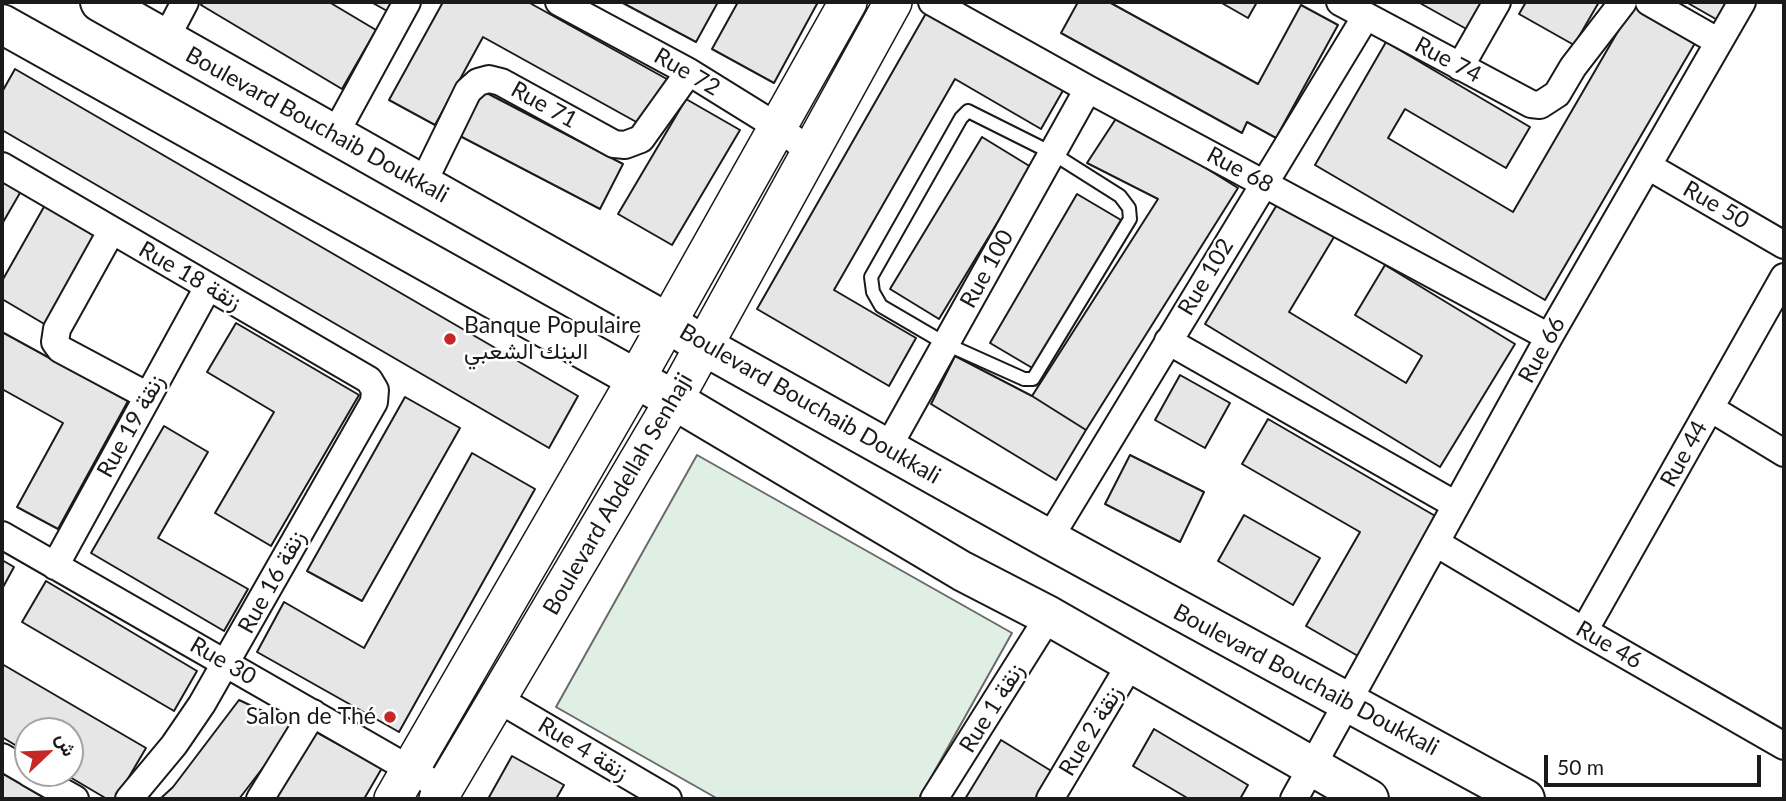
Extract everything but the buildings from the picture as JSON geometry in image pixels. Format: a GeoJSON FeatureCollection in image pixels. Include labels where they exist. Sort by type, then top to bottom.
{"type":"FeatureCollection","features":[{"type":"Feature","properties":{"kind":"main road","name":"Boulevard Bouchaib Doukkali"},"geometry":{"type":"LineString","coordinates":[[100,2],[887,449],[1525,799]]}},
{"type":"Feature","properties":{"kind":"main road"},"geometry":{"type":"LineString","coordinates":[[2,24],[674,400],[962,571],[1131,663],[1303,783],[1369,799]]}},
{"type":"Feature","properties":{"kind":"street"},"geometry":{"type":"LineString","coordinates":[[165,40],[185,2]]}},
{"type":"Feature","properties":{"kind":"street"},"geometry":{"type":"LineString","coordinates":[[335,134],[407,2]]}},
{"type":"Feature","properties":{"kind":"street","name":"Rue 72"},"geometry":{"type":"LineString","coordinates":[[559,2],[689,72],[776,126],[810,151]]}},
{"type":"Feature","properties":{"kind":"street","name":"Boulevard Abdellah Senhaji"},"geometry":{"type":"LineString","coordinates":[[402,785],[668,323],[776,126],[848,2]]}},
{"type":"Feature","properties":{"kind":"street","name":"Boulevard Abdellah Senhaji"},"geometry":{"type":"LineString","coordinates":[[441,794],[674,400],[892,2]]}},
{"type":"Feature","properties":{"kind":"street","name":"Rue 68"},"geometry":{"type":"LineString","coordinates":[[932,2],[1549,337]]}},
{"type":"Feature","properties":{"kind":"street","name":"Rue 74"},"geometry":{"type":"LineString","coordinates":[[1340,2],[1531,104],[1540,105],[1557,94],[1573,67],[1623,2]]}},
{"type":"Feature","properties":{"kind":"street"},"geometry":{"type":"LineString","coordinates":[[1460,66],[1497,2]]}},
{"type":"Feature","properties":{"kind":"street"},"geometry":{"type":"LineString","coordinates":[[1649,2],[1719,42]]}},
{"type":"Feature","properties":{"kind":"street","name":"Rue 66"},"geometry":{"type":"LineString","coordinates":[[1303,783],[1549,337],[1742,2]]}},
{"type":"Feature","properties":{"kind":"street","name":"Rue 102"},"geometry":{"type":"LineString","coordinates":[[1049,539],[1366,16]]}},
{"type":"Feature","properties":{"kind":"street","name":"Rue 71"},"geometry":{"type":"LineString","coordinates":[[422,185],[468,91],[478,82],[489,79],[501,82],[614,144],[625,145],[635,143],[647,132],[689,72]]}},
{"type":"Feature","properties":{"kind":"street","name":"Rue 100"},"geometry":{"type":"LineString","coordinates":[[887,449],[1088,89]]}},
{"type":"Feature","properties":{"kind":"street","name":"Rue 18 زنقة"},"geometry":{"type":"LineString","coordinates":[[2,166],[369,380],[375,390]]}},
{"type":"Feature","properties":{"kind":"street","name":"Rue 50"},"geometry":{"type":"LineString","coordinates":[[1648,166],[1784,245]]}},
{"type":"Feature","properties":{"kind":"street"},"geometry":{"type":"LineString","coordinates":[[112,230],[54,338],[60,349],[148,396]]}},
{"type":"Feature","properties":{"kind":"street","name":"Rue 44"},"geometry":{"type":"LineString","coordinates":[[1584,631],[1784,277]]}},
{"type":"Feature","properties":{"kind":"street","name":"Rue 19 زنقة"},"geometry":{"type":"LineString","coordinates":[[55,566],[208,287]]}},
{"type":"Feature","properties":{"kind":"street"},"geometry":{"type":"LineString","coordinates":[[1168,341],[1457,505]]}},
{"type":"Feature","properties":{"kind":"street","name":"Rue 16 زنقة"},"geometry":{"type":"LineString","coordinates":[[129,799],[174,746],[226,663],[374,401],[375,390]]}},
{"type":"Feature","properties":{"kind":"street"},"geometry":{"type":"LineString","coordinates":[[1710,408],[1784,453]]}},
{"type":"Feature","properties":{"kind":"street","name":"Rue 30"},"geometry":{"type":"LineString","coordinates":[[2,535],[313,713],[402,785],[441,794]]}},
{"type":"Feature","properties":{"kind":"street","name":"Rue 46"},"geometry":{"type":"LineString","coordinates":[[1436,543],[1784,746]]}},
{"type":"Feature","properties":{"kind":"street","name":"Rue 1 زنقة"},"geometry":{"type":"LineString","coordinates":[[934,799],[1049,616]]}},
{"type":"Feature","properties":{"kind":"street","name":"Rue 2 زنقة"},"geometry":{"type":"LineString","coordinates":[[1050,799],[1131,663]]}},
{"type":"Feature","properties":{"kind":"street","name":"Rue 4 زنقة"},"geometry":{"type":"LineString","coordinates":[[498,699],[668,799]]}},
{"type":"Feature","properties":{"kind":"street"},"geometry":{"type":"LineString","coordinates":[[260,799],[313,713]]}},
{"type":"Feature","properties":{"kind":"street"},"geometry":{"type":"LineString","coordinates":[[54,787],[75,799]]}},
{"type":"Feature","properties":{"kind":"lane"},"geometry":{"type":"LineString","coordinates":[[968,111],[1052,153],[1120,196],[1129,208],[1130,219],[1033,379],[1024,379],[946,344],[881,306],[873,292],[871,277],[961,118],[968,111]]}},
{"type":"Feature","properties":{"kind":"green space"},"geometry":{"type":"Polygon","coordinates":[[[697,455],[1012,633],[919,799],[718,799],[556,707],[697,455]]]}},
{"type":"Feature","properties":{"kind":"place","name":"Banque Populaire البنك الشعبي"},"geometry":{"type":"Point","coordinates":[450,339]}},
{"type":"Feature","properties":{"kind":"place","name":"Salon de Thé"},"geometry":{"type":"Point","coordinates":[390,717]}}]}
